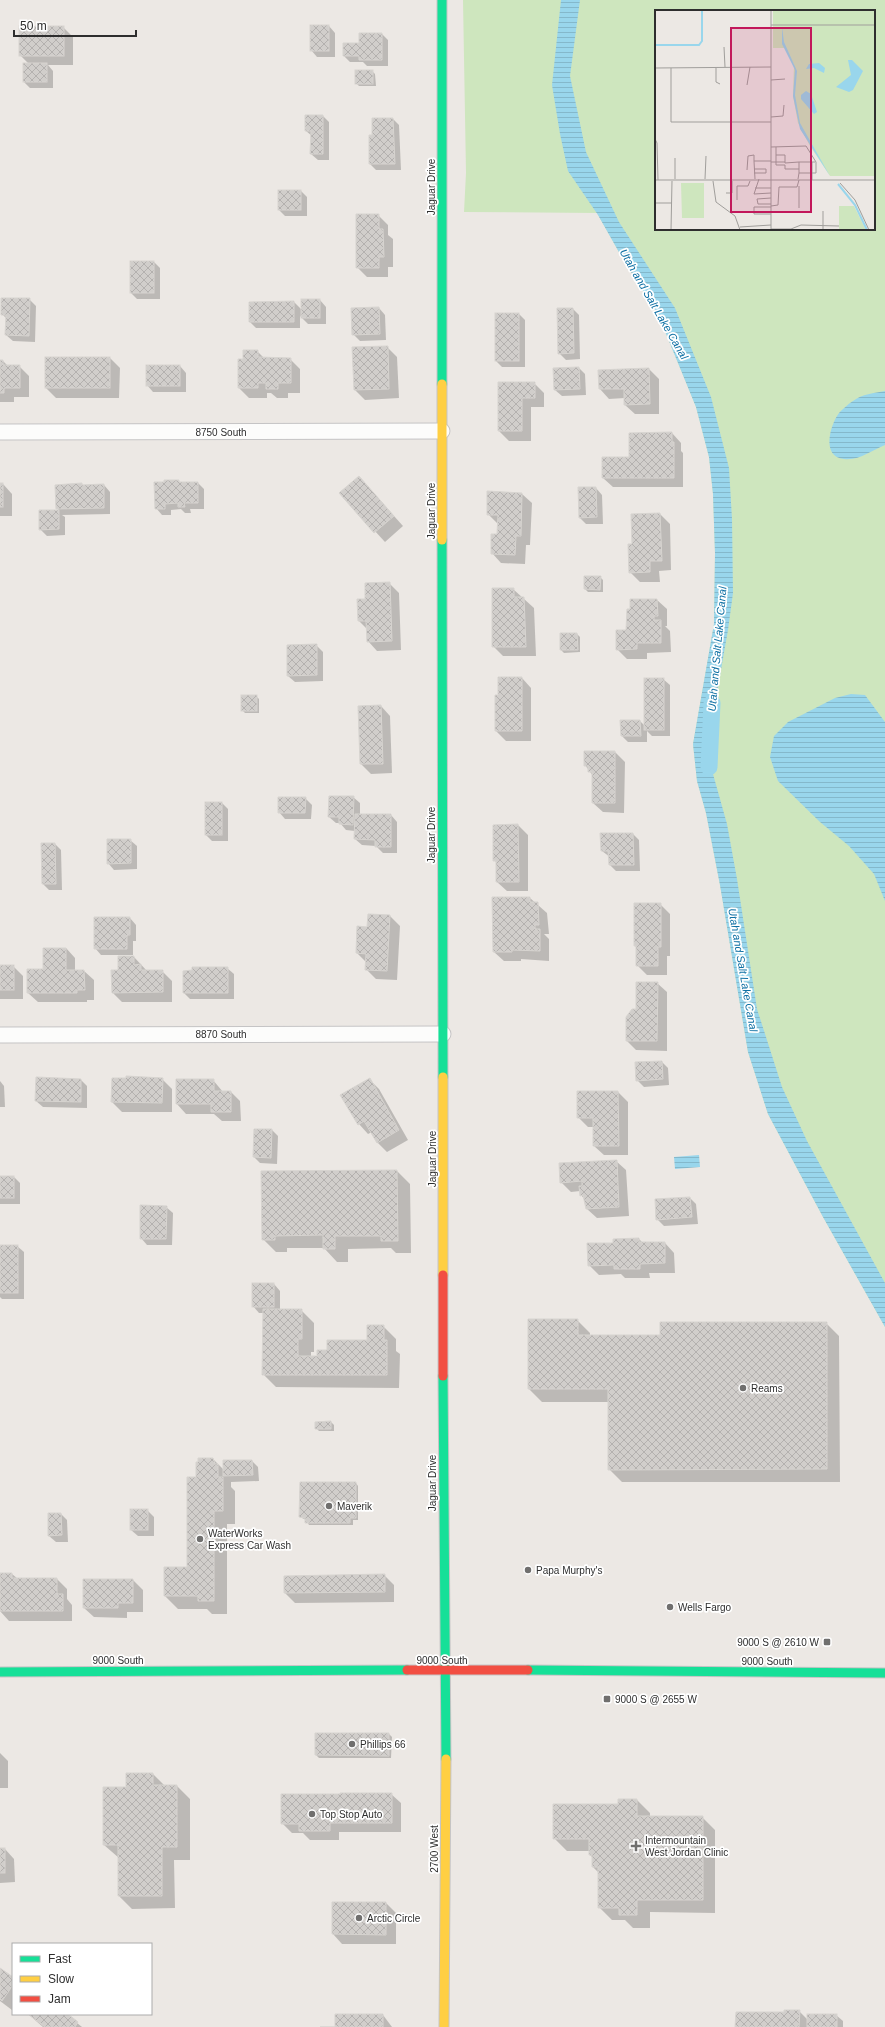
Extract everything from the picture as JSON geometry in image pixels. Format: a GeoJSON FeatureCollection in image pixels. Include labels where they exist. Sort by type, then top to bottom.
{"type":"FeatureCollection","features":[{"type":"Feature","properties":{"kind":"main road","name":"Jaguar Drive"},"geometry":{"type":"LineString","coordinates":[[442,0],[442,1034],[445,1671]]}},
{"type":"Feature","properties":{"kind":"main road","name":"9000 South"},"geometry":{"type":"LineString","coordinates":[[0,1672],[445,1671],[885,1673]]}},
{"type":"Feature","properties":{"kind":"main road","name":"2700 West"},"geometry":{"type":"LineString","coordinates":[[444,2027],[445,1671]]}},
{"type":"Feature","properties":{"kind":"street","name":"8750 South"},"geometry":{"type":"LineString","coordinates":[[0,432],[442,431]]}},
{"type":"Feature","properties":{"kind":"street","name":"8870 South"},"geometry":{"type":"LineString","coordinates":[[0,1035],[442,1034]]}},
{"type":"Feature","properties":{"kind":"green space"},"geometry":{"type":"Polygon","coordinates":[[[463,0],[885,0],[885,1327],[823,1217],[768,1114],[748,1052],[720,885],[706,813],[697,781],[693,744],[714,624],[715,553],[713,494],[709,457],[696,407],[658,314],[624,261],[597,213],[464,212],[466,173],[463,0]]]}},
{"type":"Feature","properties":{"kind":"water"},"geometry":{"type":"Polygon","coordinates":[[[561,0],[580,0],[570,76],[586,152],[619,222],[675,308],[711,397],[729,468],[732,519],[733,593],[711,726],[710,741],[713,774],[727,824],[757,1009],[782,1087],[807,1141],[885,1283],[885,1327],[823,1217],[768,1114],[748,1052],[720,885],[706,813],[697,781],[693,744],[714,624],[715,553],[713,494],[709,457],[696,407],[658,314],[624,261],[598,215],[568,171],[552,85],[561,0]]]}},
{"type":"Feature","properties":{"kind":"water"},"geometry":{"type":"Polygon","coordinates":[[[885,391],[885,445],[865,455],[855,458],[844,459],[837,457],[832,453],[830,440],[833,425],[839,413],[860,397],[885,391]]]}},
{"type":"Feature","properties":{"kind":"water"},"geometry":{"type":"Polygon","coordinates":[[[851,694],[865,695],[885,722],[885,901],[874,874],[849,846],[820,822],[778,781],[770,757],[774,736],[788,722],[835,698],[851,694]]]}},
{"type":"Feature","properties":{"kind":"water"},"geometry":{"type":"Polygon","coordinates":[[[699,1155],[700,1167],[675,1169],[674,1157],[699,1155]]]}},
{"type":"Feature","properties":{"kind":"building"},"geometry":{"type":"Polygon","coordinates":[[[310,25],[329,25],[329,51],[310,51],[310,25]]]}},
{"type":"Feature","properties":{"kind":"building"},"geometry":{"type":"Polygon","coordinates":[[[19,26],[64,26],[64,56],[19,56],[19,26]]]}},
{"type":"Feature","properties":{"kind":"building"},"geometry":{"type":"Polygon","coordinates":[[[359,33],[382,33],[382,60],[359,60],[359,56],[343,56],[343,43],[359,43],[359,33]]]}},
{"type":"Feature","properties":{"kind":"building"},"geometry":{"type":"Polygon","coordinates":[[[23,63],[47,63],[47,82],[23,82],[23,63]]]}},
{"type":"Feature","properties":{"kind":"building"},"geometry":{"type":"Polygon","coordinates":[[[355,70],[373,70],[373,84],[355,84],[355,70]]]}},
{"type":"Feature","properties":{"kind":"building"},"geometry":{"type":"Polygon","coordinates":[[[305,115],[323,115],[323,154],[310,154],[311,131],[305,131],[305,115]]]}},
{"type":"Feature","properties":{"kind":"building"},"geometry":{"type":"Polygon","coordinates":[[[372,118],[393,118],[395,164],[369,164],[369,135],[372,135],[372,118]]]}},
{"type":"Feature","properties":{"kind":"building"},"geometry":{"type":"Polygon","coordinates":[[[278,190],[301,190],[301,210],[278,210],[278,190]]]}},
{"type":"Feature","properties":{"kind":"building"},"geometry":{"type":"Polygon","coordinates":[[[356,214],[379,214],[379,229],[383,229],[384,257],[379,257],[379,268],[356,268],[356,214]]]}},
{"type":"Feature","properties":{"kind":"building"},"geometry":{"type":"Polygon","coordinates":[[[130,261],[154,261],[154,293],[130,293],[130,261]]]}},
{"type":"Feature","properties":{"kind":"building"},"geometry":{"type":"Polygon","coordinates":[[[1,298],[30,298],[29,336],[5,335],[6,315],[1,315],[1,298]]]}},
{"type":"Feature","properties":{"kind":"building"},"geometry":{"type":"Polygon","coordinates":[[[301,299],[320,299],[320,318],[301,318],[301,299]]]}},
{"type":"Feature","properties":{"kind":"building"},"geometry":{"type":"Polygon","coordinates":[[[294,301],[294,322],[249,322],[249,302],[294,301]]]}},
{"type":"Feature","properties":{"kind":"building"},"geometry":{"type":"Polygon","coordinates":[[[379,307],[380,334],[352,335],[351,308],[379,307]]]}},
{"type":"Feature","properties":{"kind":"building"},"geometry":{"type":"Polygon","coordinates":[[[557,308],[573,308],[574,353],[558,354],[557,308]]]}},
{"type":"Feature","properties":{"kind":"building"},"geometry":{"type":"Polygon","coordinates":[[[495,313],[519,313],[519,361],[495,361],[495,313]]]}},
{"type":"Feature","properties":{"kind":"building"},"geometry":{"type":"Polygon","coordinates":[[[388,346],[389,389],[354,390],[352,347],[388,346]]]}},
{"type":"Feature","properties":{"kind":"building"},"geometry":{"type":"Polygon","coordinates":[[[243,350],[258,350],[258,357],[291,358],[291,383],[278,383],[278,389],[266,389],[266,383],[258,383],[258,388],[238,388],[238,359],[243,359],[243,350]]]}},
{"type":"Feature","properties":{"kind":"building"},"geometry":{"type":"Polygon","coordinates":[[[45,357],[110,357],[110,388],[45,388],[45,357]]]}},
{"type":"Feature","properties":{"kind":"building"},"geometry":{"type":"Polygon","coordinates":[[[0,360],[3,360],[3,365],[20,365],[20,388],[4,388],[4,393],[0,393],[0,360]]]}},
{"type":"Feature","properties":{"kind":"building"},"geometry":{"type":"Polygon","coordinates":[[[146,365],[180,365],[180,386],[146,386],[146,365]]]}},
{"type":"Feature","properties":{"kind":"building"},"geometry":{"type":"Polygon","coordinates":[[[579,367],[580,389],[554,390],[553,368],[579,367]]]}},
{"type":"Feature","properties":{"kind":"building"},"geometry":{"type":"Polygon","coordinates":[[[649,368],[650,404],[624,405],[624,389],[599,389],[598,370],[649,368]]]}},
{"type":"Feature","properties":{"kind":"building"},"geometry":{"type":"Polygon","coordinates":[[[498,382],[535,382],[535,398],[522,398],[522,431],[498,431],[498,382]]]}},
{"type":"Feature","properties":{"kind":"building"},"geometry":{"type":"Polygon","coordinates":[[[672,432],[672,442],[674,442],[674,478],[602,478],[602,457],[629,457],[629,433],[672,432]]]}},
{"type":"Feature","properties":{"kind":"building"},"geometry":{"type":"Polygon","coordinates":[[[359,476],[394,516],[374,533],[339,493],[359,476]]]}},
{"type":"Feature","properties":{"kind":"building"},"geometry":{"type":"Polygon","coordinates":[[[164,480],[198,482],[198,503],[184,503],[185,507],[178,507],[178,503],[165,504],[165,509],[155,509],[154,482],[164,482],[164,480]]]}},
{"type":"Feature","properties":{"kind":"building"},"geometry":{"type":"Polygon","coordinates":[[[0,483],[3,483],[3,507],[0,507],[0,483]]]}},
{"type":"Feature","properties":{"kind":"building"},"geometry":{"type":"Polygon","coordinates":[[[82,483],[82,485],[104,484],[104,508],[56,509],[55,485],[82,483]]]}},
{"type":"Feature","properties":{"kind":"building"},"geometry":{"type":"Polygon","coordinates":[[[578,487],[596,487],[597,517],[579,518],[578,487]]]}},
{"type":"Feature","properties":{"kind":"building"},"geometry":{"type":"Polygon","coordinates":[[[487,491],[522,493],[521,536],[516,536],[515,555],[491,554],[491,534],[497,534],[498,515],[487,515],[487,491]]]}},
{"type":"Feature","properties":{"kind":"building"},"geometry":{"type":"Polygon","coordinates":[[[39,510],[59,510],[59,529],[39,530],[39,510]]]}},
{"type":"Feature","properties":{"kind":"building"},"geometry":{"type":"Polygon","coordinates":[[[660,513],[662,561],[650,561],[650,572],[629,573],[628,544],[632,544],[631,514],[660,513]]]}},
{"type":"Feature","properties":{"kind":"building"},"geometry":{"type":"Polygon","coordinates":[[[584,576],[601,576],[600,590],[584,589],[584,576]]]}},
{"type":"Feature","properties":{"kind":"building"},"geometry":{"type":"Polygon","coordinates":[[[390,582],[392,641],[367,642],[366,621],[358,621],[357,599],[365,599],[365,583],[390,582]]]}},
{"type":"Feature","properties":{"kind":"building"},"geometry":{"type":"Polygon","coordinates":[[[492,588],[514,588],[514,597],[524,597],[526,647],[492,647],[492,588]]]}},
{"type":"Feature","properties":{"kind":"building"},"geometry":{"type":"Polygon","coordinates":[[[630,599],[657,599],[658,616],[654,616],[654,620],[661,620],[661,643],[637,643],[637,649],[616,650],[616,630],[626,630],[627,609],[630,609],[630,599]]]}},
{"type":"Feature","properties":{"kind":"building"},"geometry":{"type":"Polygon","coordinates":[[[560,633],[577,633],[578,650],[560,650],[560,633]]]}},
{"type":"Feature","properties":{"kind":"building"},"geometry":{"type":"Polygon","coordinates":[[[317,644],[317,675],[287,676],[287,645],[317,644]]]}},
{"type":"Feature","properties":{"kind":"building"},"geometry":{"type":"Polygon","coordinates":[[[498,677],[522,677],[522,731],[495,731],[495,695],[498,695],[498,677]]]}},
{"type":"Feature","properties":{"kind":"building"},"geometry":{"type":"Polygon","coordinates":[[[644,678],[664,678],[664,730],[644,730],[644,678]]]}},
{"type":"Feature","properties":{"kind":"building"},"geometry":{"type":"Polygon","coordinates":[[[241,695],[257,695],[257,711],[241,711],[241,695]]]}},
{"type":"Feature","properties":{"kind":"building"},"geometry":{"type":"Polygon","coordinates":[[[381,705],[383,764],[360,764],[358,706],[381,705]]]}},
{"type":"Feature","properties":{"kind":"building"},"geometry":{"type":"Polygon","coordinates":[[[620,720],[640,720],[641,736],[621,736],[620,720]]]}},
{"type":"Feature","properties":{"kind":"building"},"geometry":{"type":"Polygon","coordinates":[[[584,751],[615,751],[615,803],[592,803],[592,772],[588,772],[588,766],[584,766],[584,751]]]}},
{"type":"Feature","properties":{"kind":"building"},"geometry":{"type":"Polygon","coordinates":[[[329,796],[354,796],[353,825],[339,824],[339,817],[328,817],[329,796]]]}},
{"type":"Feature","properties":{"kind":"building"},"geometry":{"type":"Polygon","coordinates":[[[278,797],[306,797],[305,813],[278,813],[278,797]]]}},
{"type":"Feature","properties":{"kind":"building"},"geometry":{"type":"Polygon","coordinates":[[[205,802],[222,802],[222,835],[205,835],[205,802]]]}},
{"type":"Feature","properties":{"kind":"building"},"geometry":{"type":"Polygon","coordinates":[[[355,814],[391,814],[391,847],[375,847],[375,840],[354,839],[355,814]]]}},
{"type":"Feature","properties":{"kind":"building"},"geometry":{"type":"Polygon","coordinates":[[[518,824],[519,882],[496,882],[496,861],[493,861],[493,825],[518,824]]]}},
{"type":"Feature","properties":{"kind":"building"},"geometry":{"type":"Polygon","coordinates":[[[600,833],[633,833],[634,865],[609,865],[608,851],[601,851],[600,833]]]}},
{"type":"Feature","properties":{"kind":"building"},"geometry":{"type":"Polygon","coordinates":[[[107,839],[131,839],[131,863],[107,864],[107,839]]]}},
{"type":"Feature","properties":{"kind":"building"},"geometry":{"type":"Polygon","coordinates":[[[41,843],[55,843],[56,884],[42,884],[41,843]]]}},
{"type":"Feature","properties":{"kind":"building"},"geometry":{"type":"Polygon","coordinates":[[[492,897],[530,897],[530,902],[538,902],[539,925],[535,925],[535,929],[540,929],[540,951],[512,950],[512,952],[493,952],[492,897]]]}},
{"type":"Feature","properties":{"kind":"building"},"geometry":{"type":"Polygon","coordinates":[[[634,903],[661,903],[661,947],[658,947],[658,966],[636,966],[636,946],[634,946],[634,903]]]}},
{"type":"Feature","properties":{"kind":"building"},"geometry":{"type":"Polygon","coordinates":[[[368,914],[390,915],[387,971],[365,970],[366,954],[356,953],[357,926],[367,927],[368,914]]]}},
{"type":"Feature","properties":{"kind":"building"},"geometry":{"type":"Polygon","coordinates":[[[94,917],[130,917],[130,935],[127,935],[127,949],[94,949],[94,917]]]}},
{"type":"Feature","properties":{"kind":"building"},"geometry":{"type":"Polygon","coordinates":[[[43,948],[66,948],[66,970],[84,970],[85,990],[77,990],[77,993],[27,993],[27,969],[43,969],[43,948]]]}},
{"type":"Feature","properties":{"kind":"building"},"geometry":{"type":"Polygon","coordinates":[[[118,956],[134,956],[134,965],[141,964],[141,970],[163,970],[163,992],[112,993],[111,970],[118,970],[118,956]]]}},
{"type":"Feature","properties":{"kind":"building"},"geometry":{"type":"Polygon","coordinates":[[[0,965],[14,965],[14,990],[0,990],[0,965]]]}},
{"type":"Feature","properties":{"kind":"building"},"geometry":{"type":"Polygon","coordinates":[[[192,967],[228,967],[228,993],[183,993],[183,971],[192,970],[192,967]]]}},
{"type":"Feature","properties":{"kind":"building"},"geometry":{"type":"Polygon","coordinates":[[[636,982],[658,982],[657,1041],[626,1041],[626,1017],[632,1009],[636,1009],[636,982]]]}},
{"type":"Feature","properties":{"kind":"building"},"geometry":{"type":"Polygon","coordinates":[[[662,1061],[663,1079],[636,1081],[635,1062],[662,1061]]]}},
{"type":"Feature","properties":{"kind":"building"},"geometry":{"type":"Polygon","coordinates":[[[126,1076],[163,1078],[162,1103],[111,1102],[112,1078],[126,1078],[126,1076]]]}},
{"type":"Feature","properties":{"kind":"building"},"geometry":{"type":"Polygon","coordinates":[[[36,1077],[81,1079],[81,1102],[35,1101],[36,1077]]]}},
{"type":"Feature","properties":{"kind":"building"},"geometry":{"type":"Polygon","coordinates":[[[370,1078],[399,1130],[377,1143],[364,1121],[358,1125],[340,1095],[370,1078]]]}},
{"type":"Feature","properties":{"kind":"building"},"geometry":{"type":"Polygon","coordinates":[[[176,1079],[214,1079],[214,1091],[231,1091],[231,1112],[211,1112],[211,1104],[176,1104],[176,1079]]]}},
{"type":"Feature","properties":{"kind":"building"},"geometry":{"type":"Polygon","coordinates":[[[577,1091],[618,1091],[619,1146],[593,1146],[593,1118],[577,1118],[577,1091]]]}},
{"type":"Feature","properties":{"kind":"building"},"geometry":{"type":"Polygon","coordinates":[[[254,1129],[272,1129],[271,1158],[253,1157],[254,1129]]]}},
{"type":"Feature","properties":{"kind":"building"},"geometry":{"type":"Polygon","coordinates":[[[617,1160],[619,1207],[586,1209],[583,1195],[580,1196],[579,1186],[582,1186],[582,1181],[560,1183],[559,1163],[617,1160]]]}},
{"type":"Feature","properties":{"kind":"building"},"geometry":{"type":"Polygon","coordinates":[[[397,1170],[398,1241],[381,1241],[381,1236],[335,1236],[335,1249],[323,1249],[323,1235],[275,1236],[275,1240],[262,1240],[261,1171],[397,1170]]]}},
{"type":"Feature","properties":{"kind":"building"},"geometry":{"type":"Polygon","coordinates":[[[0,1176],[14,1176],[14,1198],[0,1198],[0,1176]]]}},
{"type":"Feature","properties":{"kind":"building"},"geometry":{"type":"Polygon","coordinates":[[[690,1197],[692,1217],[656,1220],[655,1199],[690,1197]]]}},
{"type":"Feature","properties":{"kind":"building"},"geometry":{"type":"Polygon","coordinates":[[[140,1205],[167,1206],[166,1239],[140,1239],[140,1205]]]}},
{"type":"Feature","properties":{"kind":"building"},"geometry":{"type":"Polygon","coordinates":[[[639,1238],[639,1242],[665,1242],[665,1263],[640,1264],[640,1269],[614,1269],[614,1265],[588,1266],[587,1243],[613,1243],[613,1239],[639,1238]]]}},
{"type":"Feature","properties":{"kind":"building"},"geometry":{"type":"Polygon","coordinates":[[[0,1245],[18,1245],[18,1293],[0,1293],[0,1245]]]}},
{"type":"Feature","properties":{"kind":"building"},"geometry":{"type":"Polygon","coordinates":[[[252,1283],[274,1283],[274,1307],[252,1307],[252,1283]]]}},
{"type":"Feature","properties":{"kind":"building"},"geometry":{"type":"Polygon","coordinates":[[[263,1309],[302,1309],[302,1339],[298,1339],[298,1356],[317,1356],[317,1350],[327,1350],[327,1340],[367,1340],[367,1325],[384,1325],[384,1340],[387,1340],[387,1375],[262,1375],[263,1309]]]}},
{"type":"Feature","properties":{"kind":"building"},"geometry":{"type":"Polygon","coordinates":[[[528,1319],[578,1319],[578,1335],[660,1335],[660,1322],[827,1322],[827,1469],[608,1470],[608,1389],[528,1389],[528,1319]]]}},
{"type":"Feature","properties":{"kind":"building"},"geometry":{"type":"Polygon","coordinates":[[[331,1421],[331,1429],[315,1429],[315,1422],[331,1421]]]}},
{"type":"Feature","properties":{"kind":"building","name":"WaterWorks Express Car Wash"},"geometry":{"type":"Polygon","coordinates":[[[198,1458],[213,1458],[215,1464],[218,1464],[218,1477],[223,1477],[223,1511],[214,1511],[214,1601],[198,1601],[198,1596],[164,1596],[164,1567],[187,1567],[187,1477],[196,1477],[196,1462],[198,1462],[198,1458]]]}},
{"type":"Feature","properties":{"kind":"building"},"geometry":{"type":"Polygon","coordinates":[[[223,1460],[252,1460],[253,1475],[223,1476],[223,1460]]]}},
{"type":"Feature","properties":{"kind":"building"},"geometry":{"type":"Polygon","coordinates":[[[300,1482],[356,1482],[356,1518],[350,1518],[350,1523],[305,1523],[305,1518],[299,1517],[300,1482]]]}},
{"type":"Feature","properties":{"kind":"building"},"geometry":{"type":"Polygon","coordinates":[[[130,1509],[148,1509],[148,1530],[130,1530],[130,1509]]]}},
{"type":"Feature","properties":{"kind":"building"},"geometry":{"type":"Polygon","coordinates":[[[48,1513],[61,1513],[62,1535],[48,1536],[48,1513]]]}},
{"type":"Feature","properties":{"kind":"building"},"geometry":{"type":"Polygon","coordinates":[[[0,1573],[12,1573],[12,1578],[57,1578],[57,1594],[63,1594],[63,1611],[0,1611],[0,1573]]]}},
{"type":"Feature","properties":{"kind":"building"},"geometry":{"type":"Polygon","coordinates":[[[385,1574],[385,1592],[284,1593],[284,1576],[385,1574]]]}},
{"type":"Feature","properties":{"kind":"building"},"geometry":{"type":"Polygon","coordinates":[[[83,1579],[133,1579],[133,1603],[118,1603],[118,1608],[83,1608],[83,1579]]]}},
{"type":"Feature","properties":{"kind":"building","name":"Phillips 66"},"geometry":{"type":"Polygon","coordinates":[[[315,1733],[389,1733],[389,1756],[315,1755],[315,1733]]]}},
{"type":"Feature","properties":{"kind":"building"},"geometry":{"type":"Polygon","coordinates":[[[126,1773],[153,1773],[153,1785],[177,1785],[177,1847],[162,1847],[162,1896],[118,1896],[118,1845],[103,1845],[103,1787],[126,1787],[126,1773]]]}},
{"type":"Feature","properties":{"kind":"building"},"geometry":{"type":"Polygon","coordinates":[[[392,1793],[392,1823],[330,1823],[330,1831],[299,1831],[299,1824],[281,1824],[281,1794],[392,1793]]]}},
{"type":"Feature","properties":{"kind":"building"},"geometry":{"type":"Polygon","coordinates":[[[618,1799],[637,1799],[637,1816],[703,1816],[703,1900],[637,1900],[637,1915],[619,1915],[619,1908],[598,1908],[598,1867],[592,1867],[592,1855],[589,1855],[589,1839],[553,1839],[553,1804],[618,1804],[618,1799]]]}},
{"type":"Feature","properties":{"kind":"building"},"geometry":{"type":"Polygon","coordinates":[[[0,1848],[5,1848],[5,1873],[0,1873],[0,1848]]]}},
{"type":"Feature","properties":{"kind":"building","name":"Arctic Circle"},"geometry":{"type":"Polygon","coordinates":[[[332,1902],[386,1902],[386,1935],[332,1934],[332,1902]]]}},
{"type":"Feature","properties":{"kind":"building"},"geometry":{"type":"Polygon","coordinates":[[[0,1968],[12,1976],[12,1986],[2,2001],[0,1999],[0,1968]]]}},
{"type":"Feature","properties":{"kind":"building"},"geometry":{"type":"Polygon","coordinates":[[[784,2010],[800,2010],[799,2027],[735,2027],[736,2012],[784,2012],[784,2010]]]}},
{"type":"Feature","properties":{"kind":"building"},"geometry":{"type":"Polygon","coordinates":[[[335,2014],[383,2014],[383,2027],[335,2027],[335,2014]]]}},
{"type":"Feature","properties":{"kind":"building"},"geometry":{"type":"Polygon","coordinates":[[[807,2014],[837,2014],[837,2027],[807,2027],[807,2014]]]}},
{"type":"Feature","properties":{"kind":"building"},"geometry":{"type":"Polygon","coordinates":[[[29,2015],[69,2015],[78,2022],[75,2027],[45,2027],[29,2015]]]}},
{"type":"Feature","properties":{"kind":"waterway","name":"Utah and Salt Lake Canal"},"geometry":{"type":"LineString","coordinates":[[709,767],[712,703]]}},
{"type":"Feature","properties":{"kind":"traffic: fast"},"geometry":{"type":"LineString","coordinates":[[442,0],[442,384]]}},
{"type":"Feature","properties":{"kind":"traffic: fast"},"geometry":{"type":"LineString","coordinates":[[442,540],[443,1077]]}},
{"type":"Feature","properties":{"kind":"traffic: fast"},"geometry":{"type":"LineString","coordinates":[[443,1376],[446,1759]]}},
{"type":"Feature","properties":{"kind":"traffic: fast"},"geometry":{"type":"LineString","coordinates":[[0,1672],[407,1670]]}},
{"type":"Feature","properties":{"kind":"traffic: fast"},"geometry":{"type":"LineString","coordinates":[[528,1670],[885,1673]]}},
{"type":"Feature","properties":{"kind":"traffic: slow"},"geometry":{"type":"LineString","coordinates":[[442,384],[442,540]]}},
{"type":"Feature","properties":{"kind":"traffic: slow"},"geometry":{"type":"LineString","coordinates":[[443,1077],[443,1275]]}},
{"type":"Feature","properties":{"kind":"traffic: slow"},"geometry":{"type":"LineString","coordinates":[[444,2027],[446,1759]]}},
{"type":"Feature","properties":{"kind":"traffic: jam"},"geometry":{"type":"LineString","coordinates":[[443,1275],[443,1376]]}},
{"type":"Feature","properties":{"kind":"traffic: jam"},"geometry":{"type":"LineString","coordinates":[[407,1670],[528,1670]]}},
{"type":"Feature","properties":{"kind":"place","name":"Reams"},"geometry":{"type":"Point","coordinates":[743,1388]}},
{"type":"Feature","properties":{"kind":"place","name":"Maverik"},"geometry":{"type":"Point","coordinates":[329,1506]}},
{"type":"Feature","properties":{"kind":"place","name":"WaterWorks Express Car Wash"},"geometry":{"type":"Point","coordinates":[200,1539]}},
{"type":"Feature","properties":{"kind":"place","name":"Papa Murphy's"},"geometry":{"type":"Point","coordinates":[528,1570]}},
{"type":"Feature","properties":{"kind":"place","name":"Wells Fargo"},"geometry":{"type":"Point","coordinates":[670,1607]}},
{"type":"Feature","properties":{"kind":"place","name":"9000 S @ 2610 W"},"geometry":{"type":"Point","coordinates":[827,1642]}},
{"type":"Feature","properties":{"kind":"place","name":"9000 S @ 2655 W"},"geometry":{"type":"Point","coordinates":[607,1699]}},
{"type":"Feature","properties":{"kind":"place","name":"Phillips 66"},"geometry":{"type":"Point","coordinates":[352,1744]}},
{"type":"Feature","properties":{"kind":"place","name":"Top Stop Auto"},"geometry":{"type":"Point","coordinates":[312,1814]}},
{"type":"Feature","properties":{"kind":"place","name":"Intermountain West Jordan Clinic"},"geometry":{"type":"Point","coordinates":[636,1846]}},
{"type":"Feature","properties":{"kind":"place","name":"Arctic Circle"},"geometry":{"type":"Point","coordinates":[359,1918]}}]}
